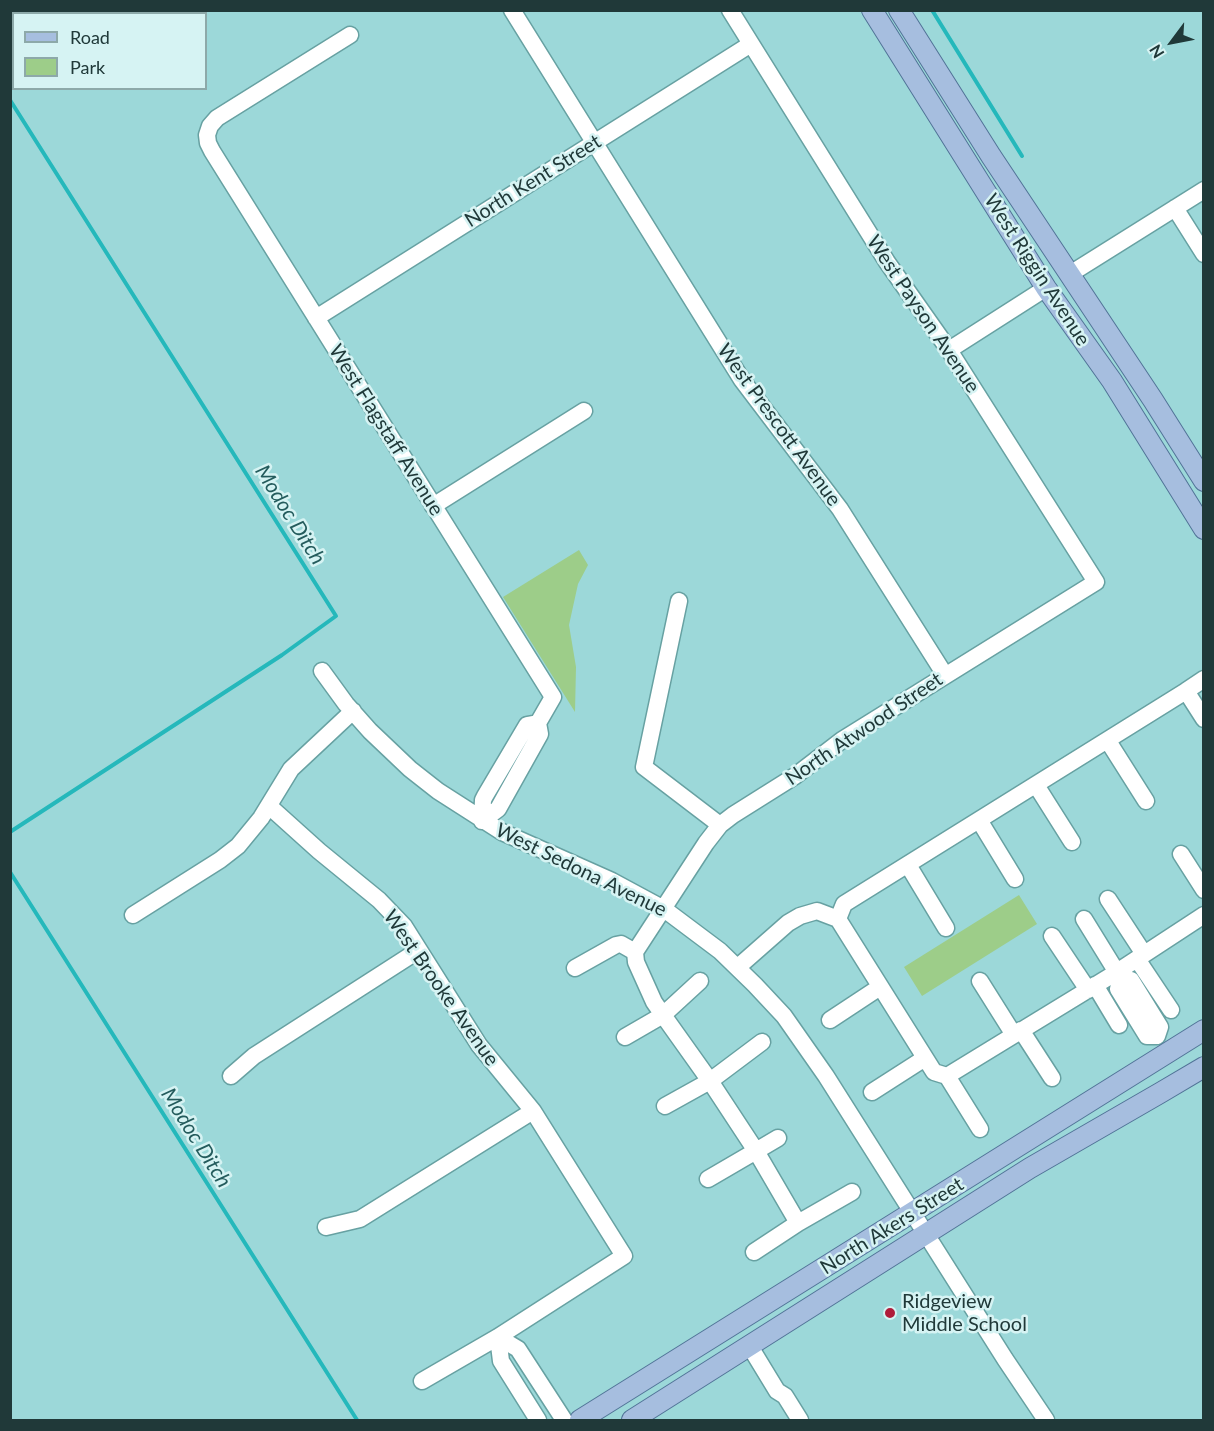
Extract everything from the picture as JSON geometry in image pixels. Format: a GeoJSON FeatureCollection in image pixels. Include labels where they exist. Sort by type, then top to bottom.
{"type":"FeatureCollection","features":[{"type":"Feature","properties":{"kind":"main road","name":"West Riggin Avenue"},"geometry":{"type":"LineString","coordinates":[[872,10],[1046,288],[1112,381],[1203,529]]}},
{"type":"Feature","properties":{"kind":"main road","name":"West Riggin Avenue"},"geometry":{"type":"LineString","coordinates":[[899,10],[991,156],[1203,481]]}},
{"type":"Feature","properties":{"kind":"main road"},"geometry":{"type":"LineString","coordinates":[[948,132],[968,147],[1045,263],[1057,272],[1070,274]]}},
{"type":"Feature","properties":{"kind":"main road"},"geometry":{"type":"LineString","coordinates":[[1046,288],[1054,286],[1080,312],[1148,414],[1178,440]]}},
{"type":"Feature","properties":{"kind":"main road","name":"North Akers Street"},"geometry":{"type":"LineString","coordinates":[[580,1420],[691,1353],[912,1213],[1162,1044],[1203,1030]]}},
{"type":"Feature","properties":{"kind":"main road","name":"North Akers Street"},"geometry":{"type":"LineString","coordinates":[[632,1420],[1030,1168],[1203,1067]]}},
{"type":"Feature","properties":{"kind":"main road"},"geometry":{"type":"LineString","coordinates":[[603,1420],[671,1374],[691,1353]]}},
{"type":"Feature","properties":{"kind":"street","name":"West Prescott Avenue"},"geometry":{"type":"LineString","coordinates":[[512,10],[742,380],[840,509],[945,675]]}},
{"type":"Feature","properties":{"kind":"street","name":"West Payson Avenue"},"geometry":{"type":"LineString","coordinates":[[730,10],[887,262],[949,350],[1096,582]]}},
{"type":"Feature","properties":{"kind":"street","name":"West Flagstaff Avenue"},"geometry":{"type":"LineString","coordinates":[[350,35],[217,118],[210,126],[207,135],[212,152],[553,697],[538,723],[527,725],[522,749],[483,800],[482,821]]}},
{"type":"Feature","properties":{"kind":"street","name":"North Kent Street"},"geometry":{"type":"LineString","coordinates":[[316,318],[751,44]]}},
{"type":"Feature","properties":{"kind":"street"},"geometry":{"type":"LineString","coordinates":[[1070,274],[1203,190]]}},
{"type":"Feature","properties":{"kind":"street"},"geometry":{"type":"LineString","coordinates":[[1175,208],[1203,254]]}},
{"type":"Feature","properties":{"kind":"street"},"geometry":{"type":"LineString","coordinates":[[949,350],[1046,288]]}},
{"type":"Feature","properties":{"kind":"street"},"geometry":{"type":"LineString","coordinates":[[433,506],[584,411]]}},
{"type":"Feature","properties":{"kind":"street","name":"North Atwood Street"},"geometry":{"type":"LineString","coordinates":[[635,952],[706,843],[720,825],[733,814],[805,769],[842,740],[1096,582]]}},
{"type":"Feature","properties":{"kind":"street"},"geometry":{"type":"LineString","coordinates":[[679,601],[644,767],[720,825]]}},
{"type":"Feature","properties":{"kind":"street","name":"West Sedona Avenue"},"geometry":{"type":"LineString","coordinates":[[322,672],[370,732],[438,791],[482,821],[612,881],[664,909],[699,934],[738,968],[777,1008],[810,1051],[1046,1420]]}},
{"type":"Feature","properties":{"kind":"street"},"geometry":{"type":"LineString","coordinates":[[838,919],[844,904],[1108,741],[1203,679]]}},
{"type":"Feature","properties":{"kind":"street"},"geometry":{"type":"LineString","coordinates":[[1186,691],[1203,719]]}},
{"type":"Feature","properties":{"kind":"street"},"geometry":{"type":"LineString","coordinates":[[133,915],[229,854],[254,829],[291,769],[352,711]]}},
{"type":"Feature","properties":{"kind":"street"},"geometry":{"type":"LineString","coordinates":[[1108,741],[1146,801]]}},
{"type":"Feature","properties":{"kind":"street"},"geometry":{"type":"LineString","coordinates":[[1036,785],[1072,842]]}},
{"type":"Feature","properties":{"kind":"street","name":"West Brooke Avenue"},"geometry":{"type":"LineString","coordinates":[[269,806],[379,900],[404,926],[479,1045],[533,1111],[624,1256],[498,1337]]}},
{"type":"Feature","properties":{"kind":"street"},"geometry":{"type":"LineString","coordinates":[[979,820],[1015,879]]}},
{"type":"Feature","properties":{"kind":"street"},"geometry":{"type":"LineString","coordinates":[[1181,854],[1203,890]]}},
{"type":"Feature","properties":{"kind":"street"},"geometry":{"type":"LineString","coordinates":[[908,865],[946,928]]}},
{"type":"Feature","properties":{"kind":"street"},"geometry":{"type":"LineString","coordinates":[[1108,899],[1171,1010]]}},
{"type":"Feature","properties":{"kind":"street"},"geometry":{"type":"LineString","coordinates":[[738,968],[788,923],[800,916],[817,911],[838,919],[934,1072],[947,1076],[980,1129]]}},
{"type":"Feature","properties":{"kind":"street"},"geometry":{"type":"LineString","coordinates":[[947,1076],[1091,988],[1119,976],[1140,957],[1203,915]]}},
{"type":"Feature","properties":{"kind":"street"},"geometry":{"type":"LineString","coordinates":[[1084,919],[1119,976],[1118,989],[1140,1009],[1147,1035],[1162,1044]]}},
{"type":"Feature","properties":{"kind":"street"},"geometry":{"type":"LineString","coordinates":[[1052,936],[1119,1025]]}},
{"type":"Feature","properties":{"kind":"street"},"geometry":{"type":"LineString","coordinates":[[575,968],[616,945],[621,944],[635,952],[636,962],[654,1002],[756,1151],[798,1224]]}},
{"type":"Feature","properties":{"kind":"street"},"geometry":{"type":"LineString","coordinates":[[231,1076],[254,1056],[419,950]]}},
{"type":"Feature","properties":{"kind":"street"},"geometry":{"type":"LineString","coordinates":[[625,1037],[663,1015],[700,981]]}},
{"type":"Feature","properties":{"kind":"street"},"geometry":{"type":"LineString","coordinates":[[980,981],[1052,1078]]}},
{"type":"Feature","properties":{"kind":"street"},"geometry":{"type":"LineString","coordinates":[[830,1020],[880,987]]}},
{"type":"Feature","properties":{"kind":"street"},"geometry":{"type":"LineString","coordinates":[[665,1106],[710,1081],[762,1042]]}},
{"type":"Feature","properties":{"kind":"street"},"geometry":{"type":"LineString","coordinates":[[872,1092],[925,1058]]}},
{"type":"Feature","properties":{"kind":"street"},"geometry":{"type":"LineString","coordinates":[[326,1227],[360,1220],[533,1111]]}},
{"type":"Feature","properties":{"kind":"street"},"geometry":{"type":"LineString","coordinates":[[708,1179],[778,1138]]}},
{"type":"Feature","properties":{"kind":"street"},"geometry":{"type":"LineString","coordinates":[[754,1252],[852,1192]]}},
{"type":"Feature","properties":{"kind":"street"},"geometry":{"type":"LineString","coordinates":[[422,1381],[498,1337]]}},
{"type":"Feature","properties":{"kind":"street"},"geometry":{"type":"LineString","coordinates":[[498,1337],[501,1361],[538,1420]]}},
{"type":"Feature","properties":{"kind":"street"},"geometry":{"type":"LineString","coordinates":[[498,1337],[518,1349],[564,1420]]}},
{"type":"Feature","properties":{"kind":"street"},"geometry":{"type":"LineString","coordinates":[[749,1345],[777,1391],[785,1396],[800,1420]]}},
{"type":"Feature","properties":{"kind":"green space"},"geometry":{"type":"Polygon","coordinates":[[[579,550],[588,565],[578,584],[569,625],[576,667],[575,712],[503,597],[579,550]]]}},
{"type":"Feature","properties":{"kind":"green space"},"geometry":{"type":"Polygon","coordinates":[[[1019,895],[1037,924],[922,996],[904,967],[1019,895]]]}},
{"type":"Feature","properties":{"kind":"waterway"},"geometry":{"type":"LineString","coordinates":[[932,10],[1022,156]]}},
{"type":"Feature","properties":{"kind":"waterway","name":"Modoc Ditch"},"geometry":{"type":"LineString","coordinates":[[10,100],[336,616],[282,655],[10,832]]}},
{"type":"Feature","properties":{"kind":"waterway","name":"Modoc Ditch"},"geometry":{"type":"LineString","coordinates":[[10,872],[357,1420]]}},
{"type":"Feature","properties":{"kind":"place","name":"Ridgeview Middle School"},"geometry":{"type":"Point","coordinates":[890,1313]}}]}
